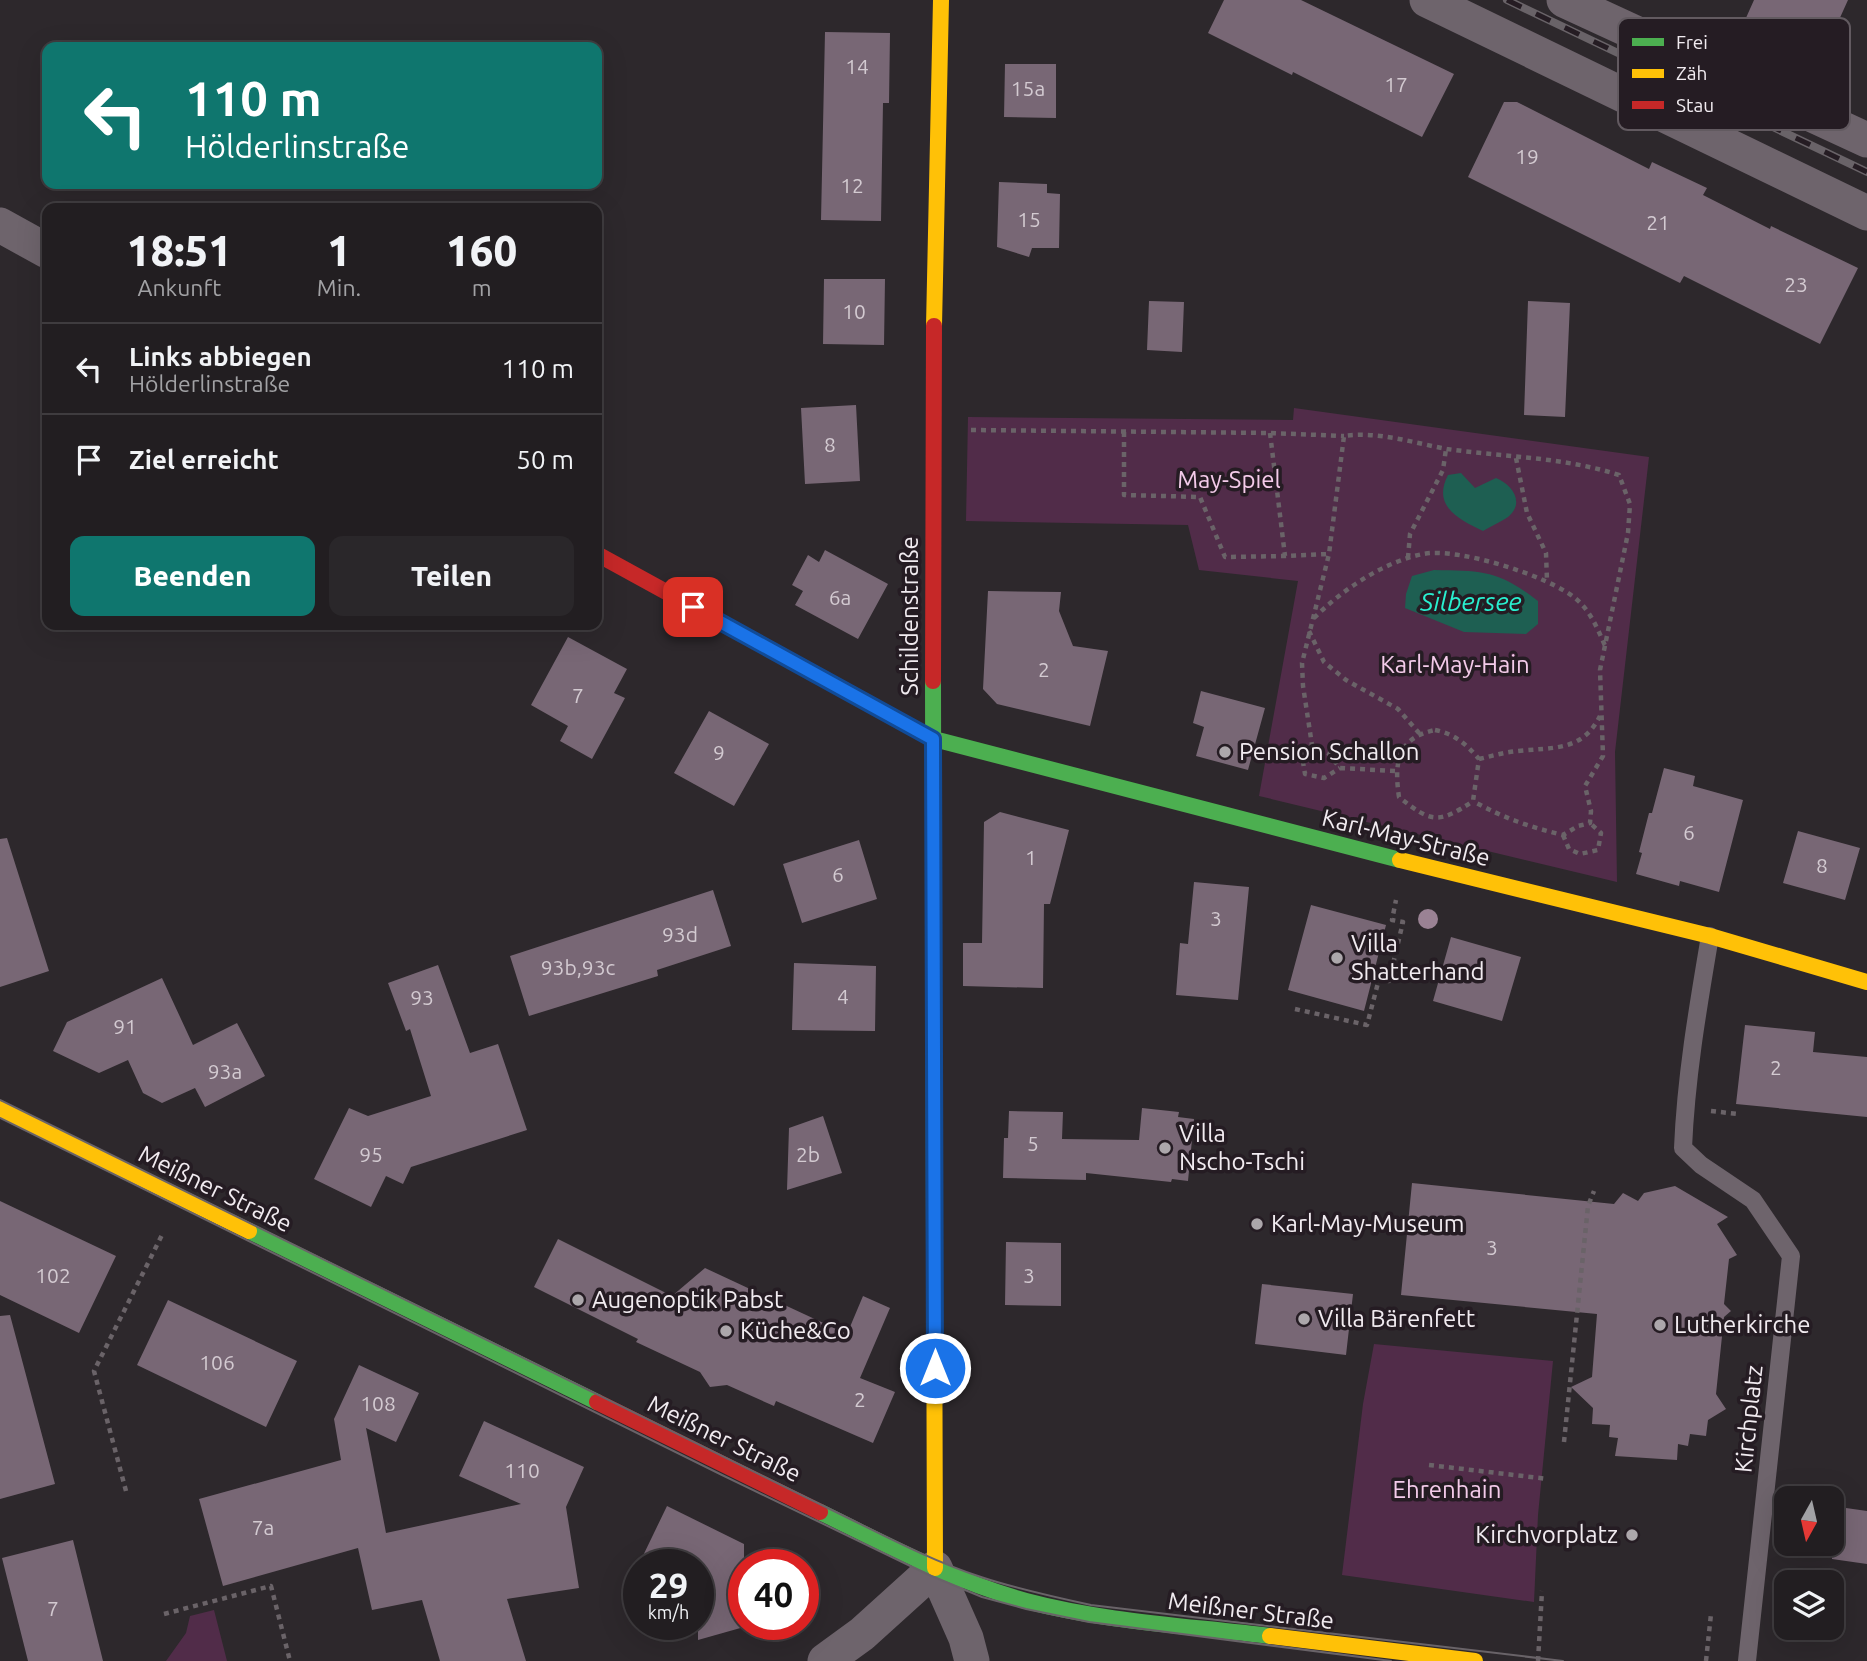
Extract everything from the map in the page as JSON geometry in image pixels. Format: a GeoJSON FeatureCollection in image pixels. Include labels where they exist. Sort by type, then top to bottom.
{"type":"FeatureCollection","features":[{"type":"Feature","properties":{"kind":"street","name":"Schildenstraße"},"geometry":{"type":"LineString","coordinates":[[935,1568],[932,429],[941,0]]}},
{"type":"Feature","properties":{"kind":"street"},"geometry":{"type":"LineString","coordinates":[[1427,0],[1618,92]]}},
{"type":"Feature","properties":{"kind":"street"},"geometry":{"type":"LineString","coordinates":[[1564,0],[1618,25]]}},
{"type":"Feature","properties":{"kind":"street"},"geometry":{"type":"LineString","coordinates":[[1696,130],[1867,213]]}},
{"type":"Feature","properties":{"kind":"street"},"geometry":{"type":"LineString","coordinates":[[1843,130],[1867,141]]}},
{"type":"Feature","properties":{"kind":"street"},"geometry":{"type":"LineString","coordinates":[[0,225],[42,248]]}},
{"type":"Feature","properties":{"kind":"street","name":"Karl-May-Straße"},"geometry":{"type":"LineString","coordinates":[[602,557],[933,739],[1407,862],[1710,936],[1867,982]]}},
{"type":"Feature","properties":{"kind":"street","name":"Meißner Straße"},"geometry":{"type":"LineString","coordinates":[[0,1109],[935,1568],[1027,1601],[1092,1614],[1475,1661]]}},
{"type":"Feature","properties":{"kind":"street"},"geometry":{"type":"LineString","coordinates":[[825,1661],[862,1634],[935,1568],[966,1638],[972,1661]]}},
{"type":"Feature","properties":{"kind":"lane","name":"Kirchplatz"},"geometry":{"type":"LineString","coordinates":[[1710,936],[1692,1042],[1683,1148],[1701,1165],[1754,1200],[1791,1256],[1747,1661]]}},
{"type":"Feature","properties":{"kind":"path"},"geometry":{"type":"LineString","coordinates":[[932,429],[1345,436],[1359,434],[1446,449],[1593,467],[1619,475],[1630,504],[1628,533],[1600,670],[1603,756],[1585,786],[1591,811],[1590,823]]}},
{"type":"Feature","properties":{"kind":"path"},"geometry":{"type":"LineString","coordinates":[[1125,432],[1124,495],[1200,497],[1225,557],[1329,554]]}},
{"type":"Feature","properties":{"kind":"path"},"geometry":{"type":"LineString","coordinates":[[1270,433],[1285,556]]}},
{"type":"Feature","properties":{"kind":"path"},"geometry":{"type":"LineString","coordinates":[[1312,745],[1302,663],[1308,630],[1329,554],[1345,436]]}},
{"type":"Feature","properties":{"kind":"path"},"geometry":{"type":"LineString","coordinates":[[1408,559],[1410,534],[1443,470],[1446,449]]}},
{"type":"Feature","properties":{"kind":"path"},"geometry":{"type":"LineString","coordinates":[[1516,458],[1527,513],[1546,553],[1547,582]]}},
{"type":"Feature","properties":{"kind":"path"},"geometry":{"type":"LineString","coordinates":[[1312,619],[1330,602],[1394,563],[1425,553],[1460,554],[1547,582],[1576,598],[1593,619],[1606,649]]}},
{"type":"Feature","properties":{"kind":"path"},"geometry":{"type":"LineString","coordinates":[[1308,630],[1324,662],[1346,680],[1398,709],[1419,733]]}},
{"type":"Feature","properties":{"kind":"path"},"geometry":{"type":"LineString","coordinates":[[1479,759],[1512,751],[1563,747],[1581,740],[1595,726],[1602,713]]}},
{"type":"Feature","properties":{"kind":"path"},"geometry":{"type":"LineString","coordinates":[[1435,730],[1448,732],[1466,744],[1479,759],[1474,801],[1453,815],[1421,815],[1399,797],[1395,771],[1406,745],[1419,733],[1435,730]]}},
{"type":"Feature","properties":{"kind":"path"},"geometry":{"type":"LineString","coordinates":[[1312,745],[1328,753],[1340,768]]}},
{"type":"Feature","properties":{"kind":"path"},"geometry":{"type":"LineString","coordinates":[[1312,745],[1302,756],[1305,774],[1324,778],[1340,768],[1395,771]]}},
{"type":"Feature","properties":{"kind":"path"},"geometry":{"type":"LineString","coordinates":[[1474,801],[1523,825],[1563,835],[1578,826],[1590,823]]}},
{"type":"Feature","properties":{"kind":"path"},"geometry":{"type":"LineString","coordinates":[[1563,835],[1569,849],[1580,854],[1598,850],[1601,833],[1590,823]]}},
{"type":"Feature","properties":{"kind":"path"},"geometry":{"type":"LineString","coordinates":[[1295,1009],[1367,1025],[1379,979],[1389,981],[1398,946],[1403,922],[1392,920],[1407,862]]}},
{"type":"Feature","properties":{"kind":"path"},"geometry":{"type":"LineString","coordinates":[[1564,1442],[1588,1206],[1594,1191]]}},
{"type":"Feature","properties":{"kind":"path"},"geometry":{"type":"LineString","coordinates":[[126,1492],[94,1371],[179,1197]]}},
{"type":"Feature","properties":{"kind":"path"},"geometry":{"type":"LineString","coordinates":[[1429,1465],[1548,1479]]}},
{"type":"Feature","properties":{"kind":"path"},"geometry":{"type":"LineString","coordinates":[[164,1614],[271,1586],[290,1661]]}},
{"type":"Feature","properties":{"kind":"path"},"geometry":{"type":"LineString","coordinates":[[1538,1661],[1542,1591]]}},
{"type":"Feature","properties":{"kind":"path"},"geometry":{"type":"LineString","coordinates":[[1706,1661],[1711,1614]]}},
{"type":"Feature","properties":{"kind":"green space","name":"Karl-May-Hain"},"geometry":{"type":"Polygon","coordinates":[[[1294,408],[1649,457],[1615,752],[1617,882],[1259,796],[1298,581],[1199,570],[1188,525],[966,521],[968,417],[1293,420],[1294,408]]]}},
{"type":"Feature","properties":{"kind":"green space","name":"Ehrenhain"},"geometry":{"type":"Polygon","coordinates":[[[1374,1344],[1553,1361],[1538,1515],[1534,1602],[1342,1575],[1363,1404],[1374,1344]]]}},
{"type":"Feature","properties":{"kind":"green space"},"geometry":{"type":"Polygon","coordinates":[[[214,1610],[227,1661],[166,1661],[186,1633],[190,1616],[214,1610]]]}},
{"type":"Feature","properties":{"kind":"water"},"geometry":{"type":"Polygon","coordinates":[[[1461,473],[1475,488],[1496,478],[1507,485],[1516,500],[1513,511],[1505,519],[1483,531],[1465,522],[1450,510],[1443,495],[1448,475],[1461,473]]]}},
{"type":"Feature","properties":{"kind":"water","name":"Silbersee"},"geometry":{"type":"Polygon","coordinates":[[[1434,570],[1478,572],[1512,583],[1538,601],[1538,624],[1526,634],[1464,632],[1405,608],[1412,576],[1434,570]]]}},
{"type":"Feature","properties":{"kind":"building"},"geometry":{"type":"Polygon","coordinates":[[[1224,0],[1301,0],[1454,74],[1422,137],[1208,33],[1224,0]]]}},
{"type":"Feature","properties":{"kind":"building"},"geometry":{"type":"Polygon","coordinates":[[[1754,0],[1848,0],[1840,18],[1746,18],[1754,0]]]}},
{"type":"Feature","properties":{"kind":"building"},"geometry":{"type":"Polygon","coordinates":[[[825,32],[890,33],[889,103],[883,103],[881,221],[821,220],[825,32]]]}},
{"type":"Feature","properties":{"kind":"building"},"geometry":{"type":"Polygon","coordinates":[[[1005,64],[1056,64],[1056,118],[1004,117],[1005,64]]]}},
{"type":"Feature","properties":{"kind":"building"},"geometry":{"type":"Polygon","coordinates":[[[1504,102],[1517,102],[1649,169],[1652,162],[1707,188],[1703,195],[1770,229],[1771,226],[1858,268],[1820,344],[1684,276],[1680,283],[1468,177],[1504,102]]]}},
{"type":"Feature","properties":{"kind":"building"},"geometry":{"type":"Polygon","coordinates":[[[999,182],[1047,184],[1047,193],[1060,194],[1059,248],[1032,248],[1029,257],[997,247],[999,182]]]}},
{"type":"Feature","properties":{"kind":"building"},"geometry":{"type":"Polygon","coordinates":[[[824,279],[885,279],[884,345],[823,344],[824,279]]]}},
{"type":"Feature","properties":{"kind":"building"},"geometry":{"type":"Polygon","coordinates":[[[1149,301],[1184,302],[1182,352],[1147,350],[1149,301]]]}},
{"type":"Feature","properties":{"kind":"building"},"geometry":{"type":"Polygon","coordinates":[[[1528,301],[1570,303],[1565,417],[1524,415],[1528,301]]]}},
{"type":"Feature","properties":{"kind":"building"},"geometry":{"type":"Polygon","coordinates":[[[856,405],[860,481],[805,484],[801,408],[856,405]]]}},
{"type":"Feature","properties":{"kind":"building"},"geometry":{"type":"Polygon","coordinates":[[[825,550],[888,584],[858,639],[795,605],[803,591],[792,585],[808,555],[819,562],[825,550]]]}},
{"type":"Feature","properties":{"kind":"building"},"geometry":{"type":"Polygon","coordinates":[[[988,591],[1061,592],[1059,611],[1073,646],[1108,651],[1090,726],[997,704],[983,689],[988,591]]]}},
{"type":"Feature","properties":{"kind":"building"},"geometry":{"type":"Polygon","coordinates":[[[568,637],[627,669],[614,693],[625,698],[592,759],[560,741],[568,726],[531,705],[568,637]]]}},
{"type":"Feature","properties":{"kind":"building"},"geometry":{"type":"Polygon","coordinates":[[[1201,691],[1265,708],[1248,770],[1196,756],[1204,727],[1193,723],[1201,691]]]}},
{"type":"Feature","properties":{"kind":"building"},"geometry":{"type":"Polygon","coordinates":[[[709,711],[769,744],[734,806],[674,773],[709,711]]]}},
{"type":"Feature","properties":{"kind":"building"},"geometry":{"type":"Polygon","coordinates":[[[1664,768],[1695,776],[1693,786],[1743,800],[1719,892],[1680,881],[1679,886],[1636,874],[1649,813],[1652,813],[1664,768]]]}},
{"type":"Feature","properties":{"kind":"building"},"geometry":{"type":"Polygon","coordinates":[[[1000,812],[1069,830],[1050,904],[1044,904],[1043,988],[963,986],[963,943],[982,943],[984,822],[1000,812]]]}},
{"type":"Feature","properties":{"kind":"building"},"geometry":{"type":"Polygon","coordinates":[[[1798,831],[1860,848],[1845,900],[1783,883],[1798,831]]]}},
{"type":"Feature","properties":{"kind":"building"},"geometry":{"type":"Polygon","coordinates":[[[7,838],[49,971],[0,987],[0,839],[7,838]]]}},
{"type":"Feature","properties":{"kind":"building"},"geometry":{"type":"Polygon","coordinates":[[[859,840],[877,899],[802,923],[783,864],[859,840]]]}},
{"type":"Feature","properties":{"kind":"building"},"geometry":{"type":"Polygon","coordinates":[[[1194,882],[1249,887],[1238,1000],[1176,995],[1180,943],[1188,944],[1194,882]]]}},
{"type":"Feature","properties":{"kind":"building"},"geometry":{"type":"Polygon","coordinates":[[[713,890],[731,946],[657,970],[658,976],[529,1016],[510,956],[713,890]]]}},
{"type":"Feature","properties":{"kind":"building","name":"Villa Shatterhand"},"geometry":{"type":"Polygon","coordinates":[[[1311,905],[1386,925],[1364,1011],[1288,990],[1311,905]]]}},
{"type":"Feature","properties":{"kind":"building"},"geometry":{"type":"Polygon","coordinates":[[[1451,937],[1521,957],[1502,1021],[1433,1001],[1451,937]]]}},
{"type":"Feature","properties":{"kind":"building"},"geometry":{"type":"Polygon","coordinates":[[[794,963],[876,966],[875,1031],[792,1030],[794,963]]]}},
{"type":"Feature","properties":{"kind":"building"},"geometry":{"type":"Polygon","coordinates":[[[438,965],[470,1053],[498,1044],[527,1130],[411,1167],[403,1184],[386,1176],[371,1207],[314,1179],[349,1108],[368,1116],[431,1096],[410,1029],[406,1031],[388,983],[438,965]]]}},
{"type":"Feature","properties":{"kind":"building"},"geometry":{"type":"Polygon","coordinates":[[[162,978],[193,1045],[237,1023],[265,1076],[205,1107],[195,1088],[162,1103],[143,1093],[128,1060],[99,1073],[53,1051],[67,1022],[162,978]]]}},
{"type":"Feature","properties":{"kind":"building"},"geometry":{"type":"Polygon","coordinates":[[[1745,1025],[1815,1032],[1813,1052],[1867,1057],[1867,1117],[1736,1104],[1745,1025]]]}},
{"type":"Feature","properties":{"kind":"building"},"geometry":{"type":"Polygon","coordinates":[[[1142,1108],[1179,1112],[1178,1117],[1194,1119],[1188,1181],[1172,1179],[1171,1182],[1086,1173],[1086,1180],[1003,1178],[1004,1138],[1008,1138],[1009,1111],[1063,1112],[1062,1139],[1139,1140],[1142,1108]]]}},
{"type":"Feature","properties":{"kind":"building"},"geometry":{"type":"Polygon","coordinates":[[[823,1116],[842,1173],[787,1190],[789,1128],[823,1116]]]}},
{"type":"Feature","properties":{"kind":"building"},"geometry":{"type":"Polygon","coordinates":[[[1412,1183],[1614,1204],[1623,1193],[1638,1201],[1644,1193],[1675,1186],[1728,1217],[1717,1224],[1737,1255],[1729,1259],[1724,1304],[1731,1311],[1724,1317],[1716,1394],[1726,1409],[1708,1420],[1706,1436],[1690,1434],[1688,1446],[1678,1444],[1677,1460],[1615,1456],[1618,1438],[1609,1437],[1610,1425],[1592,1424],[1593,1408],[1571,1387],[1592,1377],[1597,1314],[1401,1295],[1412,1183]]]}},
{"type":"Feature","properties":{"kind":"building"},"geometry":{"type":"Polygon","coordinates":[[[0,1201],[116,1256],[79,1333],[0,1295],[0,1201]]]}},
{"type":"Feature","properties":{"kind":"building"},"geometry":{"type":"Polygon","coordinates":[[[558,1239],[672,1296],[705,1268],[847,1334],[863,1296],[890,1308],[860,1378],[895,1392],[873,1443],[776,1401],[774,1406],[727,1385],[710,1387],[700,1372],[636,1342],[638,1339],[534,1287],[558,1239]]]}},
{"type":"Feature","properties":{"kind":"building"},"geometry":{"type":"Polygon","coordinates":[[[1006,1242],[1061,1243],[1061,1306],[1005,1305],[1006,1242]]]}},
{"type":"Feature","properties":{"kind":"building","name":"Villa Bärenfett"},"geometry":{"type":"Polygon","coordinates":[[[1262,1284],[1353,1294],[1346,1355],[1255,1344],[1262,1284]]]}},
{"type":"Feature","properties":{"kind":"building"},"geometry":{"type":"Polygon","coordinates":[[[168,1300],[297,1361],[266,1427],[137,1365],[168,1300]]]}},
{"type":"Feature","properties":{"kind":"building"},"geometry":{"type":"Polygon","coordinates":[[[10,1315],[55,1484],[0,1499],[0,1316],[10,1315]]]}},
{"type":"Feature","properties":{"kind":"building"},"geometry":{"type":"Polygon","coordinates":[[[359,1365],[419,1393],[396,1442],[366,1428],[386,1533],[521,1504],[459,1476],[484,1421],[584,1467],[566,1507],[579,1588],[507,1599],[526,1661],[440,1661],[422,1600],[372,1610],[358,1548],[223,1586],[199,1499],[341,1460],[334,1419],[359,1365]]]}},
{"type":"Feature","properties":{"kind":"building"},"geometry":{"type":"Polygon","coordinates":[[[667,1506],[744,1544],[744,1549],[728,1549],[728,1632],[714,1635],[714,1549],[646,1549],[667,1506]]]}},
{"type":"Feature","properties":{"kind":"building"},"geometry":{"type":"Polygon","coordinates":[[[1844,1508],[1867,1511],[1867,1564],[1832,1559],[1832,1556],[1844,1556],[1844,1508]]]}},
{"type":"Feature","properties":{"kind":"building"},"geometry":{"type":"Polygon","coordinates":[[[73,1540],[103,1661],[28,1661],[2,1558],[73,1540]]]}},
{"type":"Feature","properties":{"kind":"tram line"},"geometry":{"type":"LineString","coordinates":[[0,1100],[891,1539],[963,1571],[1022,1589],[1091,1605],[1563,1661]]}},
{"type":"Feature","properties":{"kind":"tram line"},"geometry":{"type":"LineString","coordinates":[[0,1118],[722,1475],[929,1575],[982,1597],[1089,1622],[1391,1661]]}},
{"type":"Feature","properties":{"kind":"railway"},"geometry":{"type":"LineString","coordinates":[[1507,0],[1618,53]]}},
{"type":"Feature","properties":{"kind":"railway"},"geometry":{"type":"LineString","coordinates":[[1779,130],[1867,172]]}},
{"type":"Feature","properties":{"kind":"traffic: fast"},"geometry":{"type":"LineString","coordinates":[[933,681],[934,1248]]}},
{"type":"Feature","properties":{"kind":"traffic: fast"},"geometry":{"type":"LineString","coordinates":[[934,739],[1400,860]]}},
{"type":"Feature","properties":{"kind":"traffic: fast"},"geometry":{"type":"LineString","coordinates":[[249,1231],[597,1402]]}},
{"type":"Feature","properties":{"kind":"traffic: fast"},"geometry":{"type":"LineString","coordinates":[[820,1512],[947,1573],[1026,1601],[1117,1619],[1270,1636]]}},
{"type":"Feature","properties":{"kind":"traffic: slow"},"geometry":{"type":"LineString","coordinates":[[934,326],[941,0]]}},
{"type":"Feature","properties":{"kind":"traffic: slow"},"geometry":{"type":"LineString","coordinates":[[1400,860],[1710,936],[1867,982]]}},
{"type":"Feature","properties":{"kind":"traffic: slow"},"geometry":{"type":"LineString","coordinates":[[0,1109],[249,1231]]}},
{"type":"Feature","properties":{"kind":"traffic: slow"},"geometry":{"type":"LineString","coordinates":[[934,1248],[935,1568]]}},
{"type":"Feature","properties":{"kind":"traffic: slow"},"geometry":{"type":"LineString","coordinates":[[1270,1636],[1475,1661]]}},
{"type":"Feature","properties":{"kind":"traffic: jam"},"geometry":{"type":"LineString","coordinates":[[933,681],[934,326]]}},
{"type":"Feature","properties":{"kind":"traffic: jam"},"geometry":{"type":"LineString","coordinates":[[602,557],[934,739]]}},
{"type":"Feature","properties":{"kind":"traffic: jam"},"geometry":{"type":"LineString","coordinates":[[597,1402],[820,1512]]}},
{"type":"Feature","properties":{"kind":"place","name":"Pension Schallon"},"geometry":{"type":"Point","coordinates":[1225,752]}},
{"type":"Feature","properties":{"kind":"place","name":"Villa Shatterhand"},"geometry":{"type":"Point","coordinates":[1337,958]}},
{"type":"Feature","properties":{"kind":"place","name":"Villa Nscho-Tschi"},"geometry":{"type":"Point","coordinates":[1165,1148]}},
{"type":"Feature","properties":{"kind":"place","name":"Karl-May-Museum"},"geometry":{"type":"Point","coordinates":[1257,1224]}},
{"type":"Feature","properties":{"kind":"place","name":"Augenoptik Pabst"},"geometry":{"type":"Point","coordinates":[578,1300]}},
{"type":"Feature","properties":{"kind":"place","name":"Villa Bärenfett"},"geometry":{"type":"Point","coordinates":[1304,1319]}},
{"type":"Feature","properties":{"kind":"place","name":"Lutherkirche"},"geometry":{"type":"Point","coordinates":[1660,1325]}},
{"type":"Feature","properties":{"kind":"place","name":"Küche&Co"},"geometry":{"type":"Point","coordinates":[726,1331]}},
{"type":"Feature","properties":{"kind":"place","name":"Kirchvorplatz"},"geometry":{"type":"Point","coordinates":[1632,1535]}},
{"type":"Feature","properties":{"kind":"route"},"geometry":{"type":"LineString","coordinates":[[693,607],[933,739],[935,1368]]}},
{"type":"Feature","properties":{"kind":"park label","name":"May-Spiel"},"geometry":{"type":"Point","coordinates":[1229,480]}}]}
